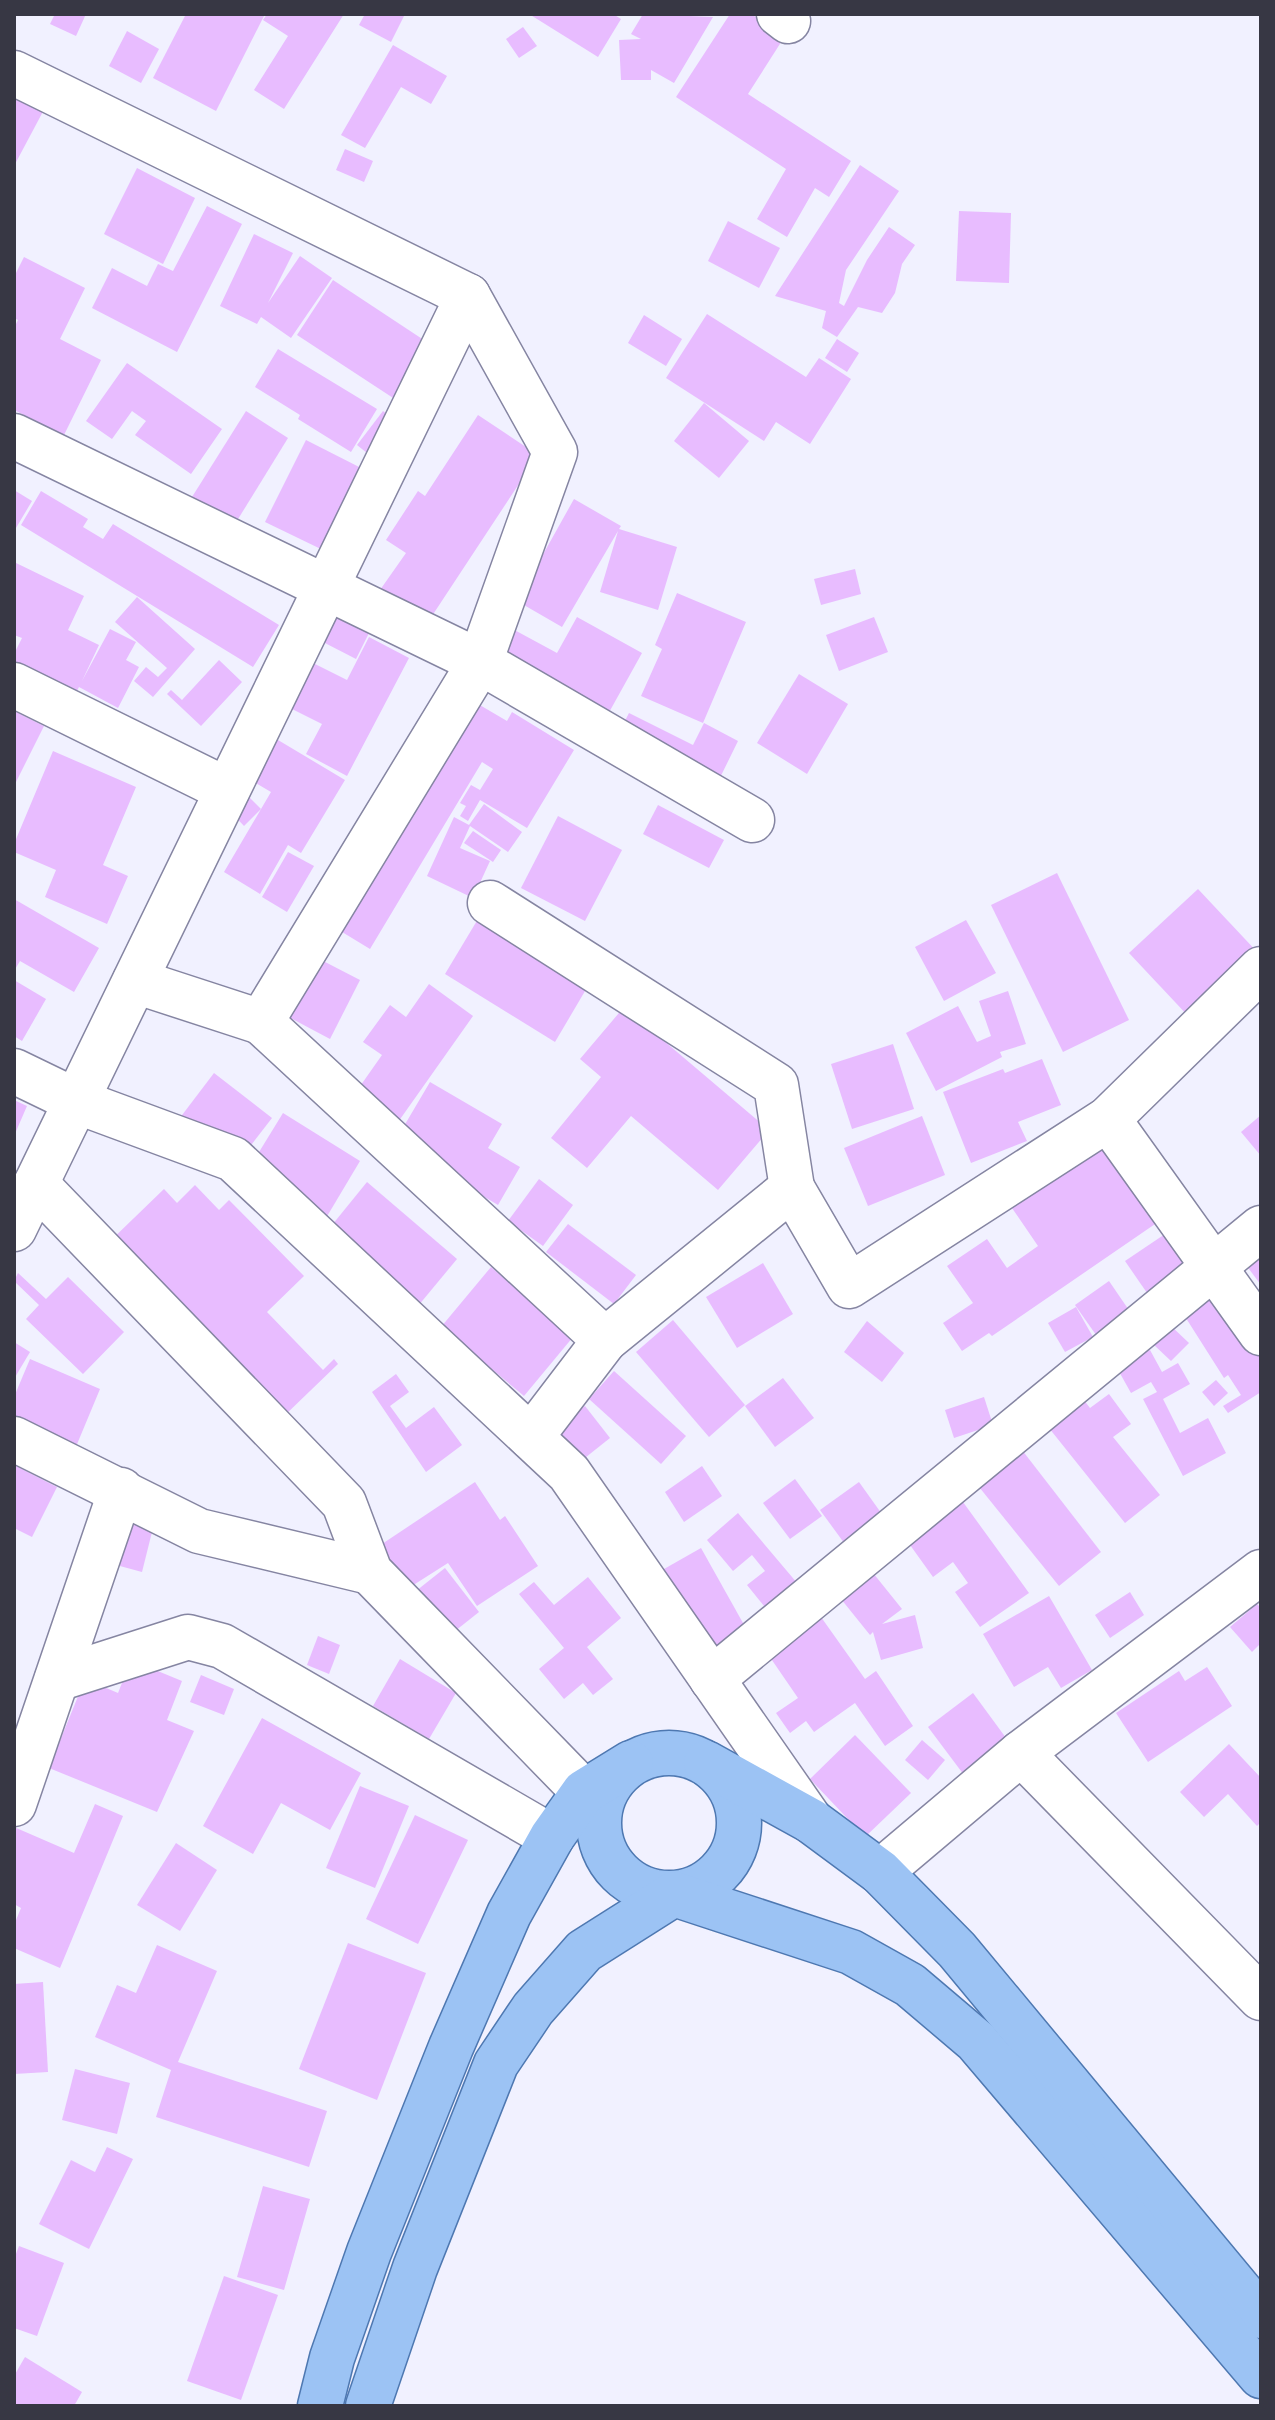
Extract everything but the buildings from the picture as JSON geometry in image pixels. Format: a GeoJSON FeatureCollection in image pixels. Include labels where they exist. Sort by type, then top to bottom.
{"type":"FeatureCollection","features":[{"type":"Feature","properties":{"kind":"main road"},"geometry":{"type":"LineString","coordinates":[[320,2406],[332,2358],[369,2252],[451,2047],[509,1914],[552,1837],[584,1792],[631,1763],[653,1754],[678,1753],[706,1763],[811,1821],[880,1872],[957,1950],[1247,2306],[1261,2376]]}},
{"type":"Feature","properties":{"kind":"main road"},"geometry":{"type":"LineString","coordinates":[[631,1763],[606,1792],[599,1816],[601,1840],[611,1863],[628,1880],[650,1891],[674,1894],[851,1952],[910,1985],[976,2041],[1247,2306]]}},
{"type":"Feature","properties":{"kind":"main road"},"geometry":{"type":"LineString","coordinates":[[368,2406],[415,2268],[496,2064],[533,2009],[584,1951],[674,1894],[698,1888],[719,1874],[735,1849],[740,1825],[736,1800],[724,1779],[706,1763]]}},
{"type":"Feature","properties":{"kind":"street"},"geometry":{"type":"LineString","coordinates":[[14,73],[468,296],[555,452],[480,662],[261,1022]]}},
{"type":"Feature","properties":{"kind":"street"},"geometry":{"type":"LineString","coordinates":[[14,1229],[468,296]]}},
{"type":"Feature","properties":{"kind":"street"},"geometry":{"type":"LineString","coordinates":[[14,436],[480,662],[752,820]]}},
{"type":"Feature","properties":{"kind":"street"},"geometry":{"type":"LineString","coordinates":[[14,685],[227,790]]}},
{"type":"Feature","properties":{"kind":"street"},"geometry":{"type":"LineString","coordinates":[[490,903],[776,1085],[792,1188],[849,1286],[1108,1119],[1261,969]]}},
{"type":"Feature","properties":{"kind":"street"},"geometry":{"type":"LineString","coordinates":[[135,981],[261,1022],[605,1340]]}},
{"type":"Feature","properties":{"kind":"street"},"geometry":{"type":"LineString","coordinates":[[14,1071],[76,1101],[233,1159],[531,1437],[569,1473],[811,1821]]}},
{"type":"Feature","properties":{"kind":"street"},"geometry":{"type":"LineString","coordinates":[[1108,1119],[1261,1333]]}},
{"type":"Feature","properties":{"kind":"street"},"geometry":{"type":"LineString","coordinates":[[36,1184],[344,1503],[370,1572],[584,1792]]}},
{"type":"Feature","properties":{"kind":"street"},"geometry":{"type":"LineString","coordinates":[[531,1437],[605,1340],[792,1188]]}},
{"type":"Feature","properties":{"kind":"street"},"geometry":{"type":"LineString","coordinates":[[712,1679],[1261,1228]]}},
{"type":"Feature","properties":{"kind":"street"},"geometry":{"type":"LineString","coordinates":[[14,1439],[199,1531],[370,1572]]}},
{"type":"Feature","properties":{"kind":"street"},"geometry":{"type":"LineString","coordinates":[[14,1804],[121,1490]]}},
{"type":"Feature","properties":{"kind":"street"},"geometry":{"type":"LineString","coordinates":[[880,1872],[1021,1753],[1261,1572]]}},
{"type":"Feature","properties":{"kind":"street"},"geometry":{"type":"LineString","coordinates":[[57,1679],[188,1637],[222,1646],[552,1837]]}},
{"type":"Feature","properties":{"kind":"street"},"geometry":{"type":"LineString","coordinates":[[1021,1753],[1261,1998]]}}]}
